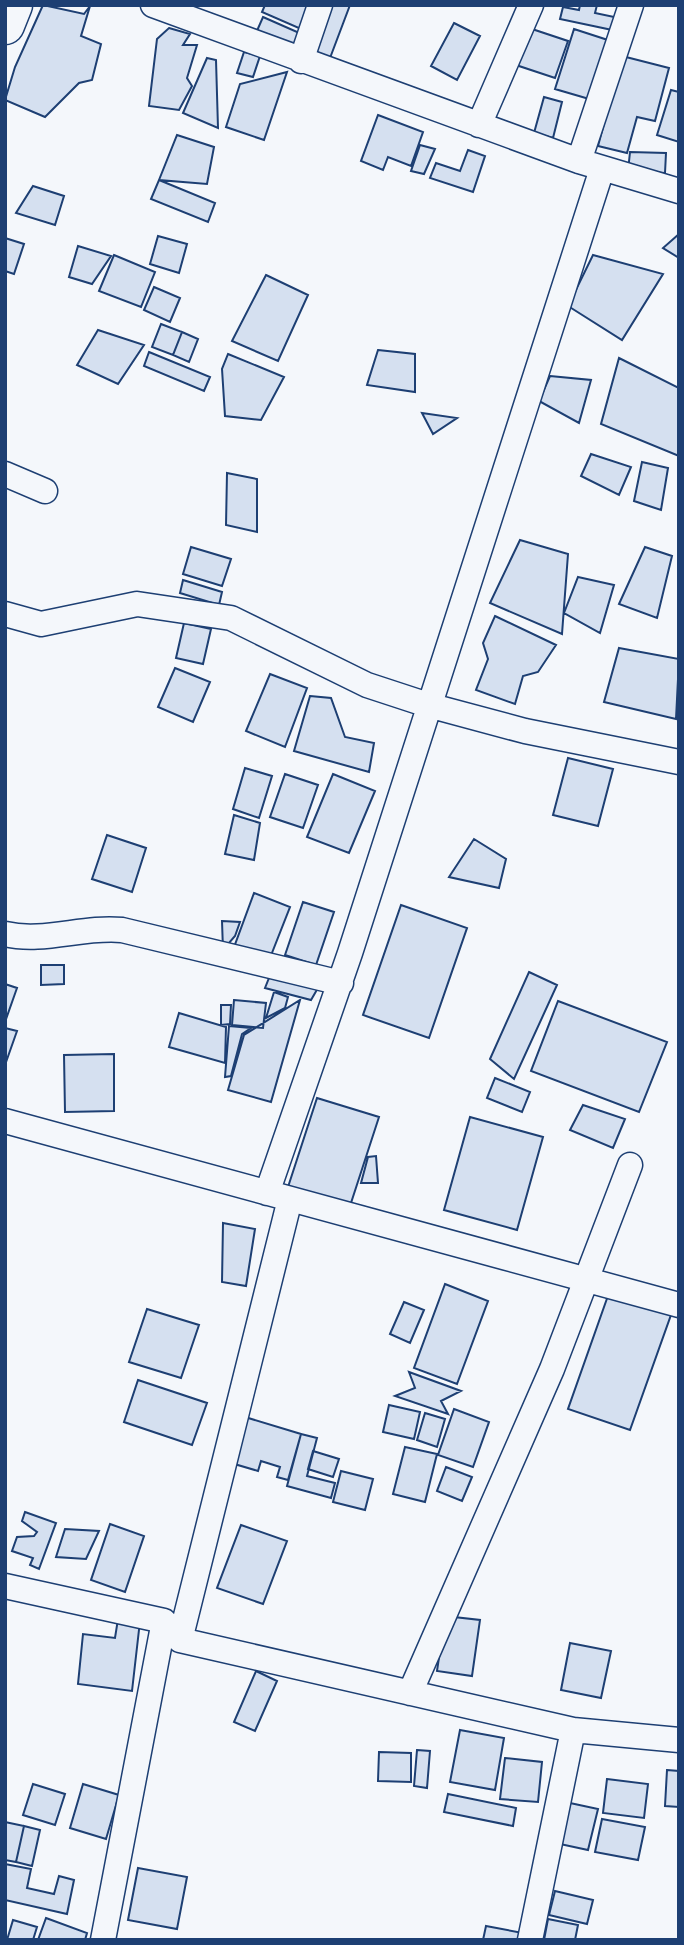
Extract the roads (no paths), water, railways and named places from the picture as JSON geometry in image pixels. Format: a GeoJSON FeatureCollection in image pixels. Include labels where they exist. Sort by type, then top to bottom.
{"type":"FeatureCollection","features":[{"type":"Feature","properties":{"kind":"main road"},"geometry":{"type":"LineString","coordinates":[[5,25],[13,5]]}},
{"type":"Feature","properties":{"kind":"street"},"geometry":{"type":"LineString","coordinates":[[153,5],[479,125],[679,191]]}},
{"type":"Feature","properties":{"kind":"street"},"geometry":{"type":"LineString","coordinates":[[301,61],[320,5]]}},
{"type":"Feature","properties":{"kind":"street"},"geometry":{"type":"LineString","coordinates":[[479,125],[531,5]]}},
{"type":"Feature","properties":{"kind":"street"},"geometry":{"type":"LineString","coordinates":[[103,1940],[172,1631],[278,1196],[591,164],[631,5]]}},
{"type":"Feature","properties":{"kind":"street"},"geometry":{"type":"LineString","coordinates":[[5,474],[45,491]]}},
{"type":"Feature","properties":{"kind":"street"},"geometry":{"type":"LineString","coordinates":[[5,614],[41,624],[137,604],[231,618],[367,685],[428,705],[525,731],[679,762]]}},
{"type":"Feature","properties":{"kind":"street"},"geometry":{"type":"LineString","coordinates":[[5,934],[24,937],[107,928],[122,930],[341,983]]}},
{"type":"Feature","properties":{"kind":"street"},"geometry":{"type":"LineString","coordinates":[[5,1121],[679,1305]]}},
{"type":"Feature","properties":{"kind":"street"},"geometry":{"type":"LineString","coordinates":[[410,1693],[504,1484],[629,1165]]}},
{"type":"Feature","properties":{"kind":"street"},"geometry":{"type":"LineString","coordinates":[[5,1586],[410,1693],[573,1730],[679,1740]]}},
{"type":"Feature","properties":{"kind":"street"},"geometry":{"type":"LineString","coordinates":[[530,1940],[573,1730]]}}]}
